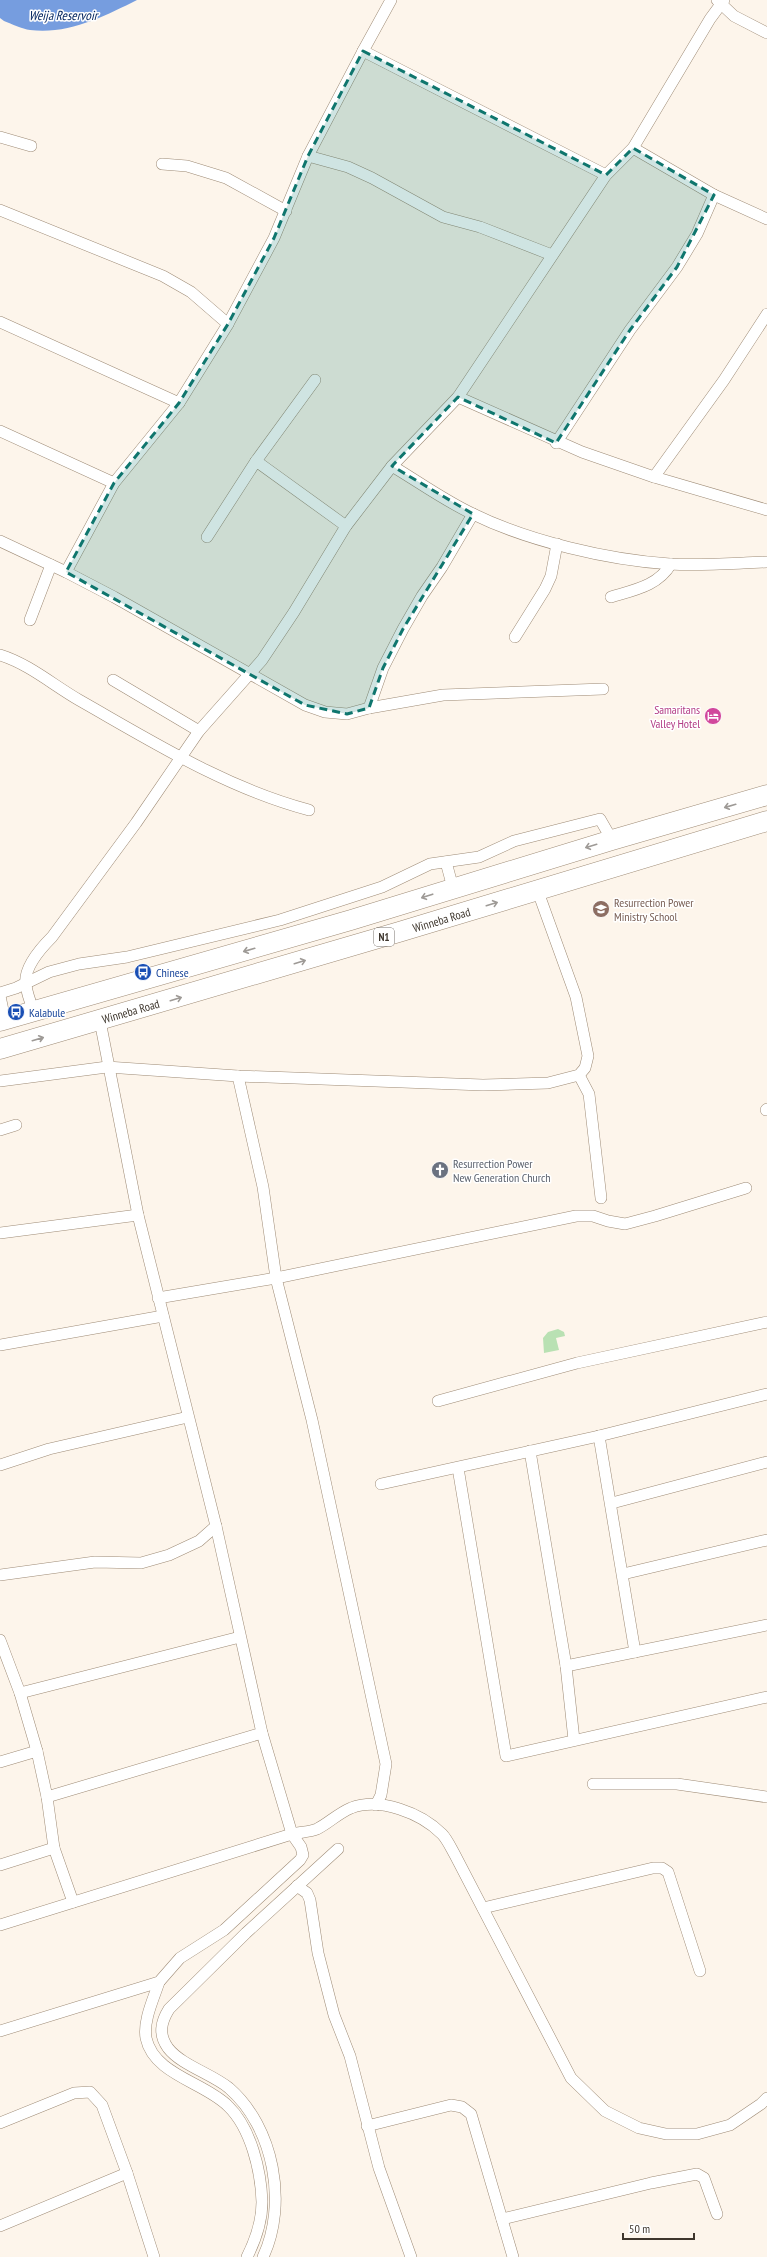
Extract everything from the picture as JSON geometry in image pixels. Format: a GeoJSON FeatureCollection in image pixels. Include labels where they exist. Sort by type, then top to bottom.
{"type":"FeatureCollection","features":[{"type":"Feature","properties":{"kind":"highway","name":"N1"},"geometry":{"type":"LineString","coordinates":[[3,1021],[284,930],[453,888],[767,795]]}},
{"type":"Feature","properties":{"kind":"highway","name":"Winneba Road"},"geometry":{"type":"LineString","coordinates":[[0,1049],[100,1021],[767,821]]}},
{"type":"Feature","properties":{"kind":"street"},"geometry":{"type":"LineString","coordinates":[[66,572],[114,483],[179,403],[228,324],[286,211],[308,156],[391,0]]}},
{"type":"Feature","properties":{"kind":"street"},"geometry":{"type":"LineString","coordinates":[[34,1012],[26,984],[32,960],[38,951],[52,937],[199,731],[250,674],[294,612],[346,526],[392,466],[458,397],[606,175],[633,148],[721,1],[734,16],[767,33]]}},
{"type":"Feature","properties":{"kind":"street"},"geometry":{"type":"LineString","coordinates":[[363,51],[606,175]]}},
{"type":"Feature","properties":{"kind":"street"},"geometry":{"type":"LineString","coordinates":[[0,137],[31,146]]}},
{"type":"Feature","properties":{"kind":"street"},"geometry":{"type":"LineString","coordinates":[[633,148],[714,195],[767,219]]}},
{"type":"Feature","properties":{"kind":"street"},"geometry":{"type":"LineString","coordinates":[[308,156],[348,167],[372,178],[443,217],[480,227],[552,255]]}},
{"type":"Feature","properties":{"kind":"street"},"geometry":{"type":"LineString","coordinates":[[162,164],[187,166],[226,178],[286,211]]}},
{"type":"Feature","properties":{"kind":"street"},"geometry":{"type":"LineString","coordinates":[[556,443],[630,330],[677,267],[697,234],[714,195]]}},
{"type":"Feature","properties":{"kind":"street"},"geometry":{"type":"LineString","coordinates":[[0,210],[163,276],[191,292],[228,324]]}},
{"type":"Feature","properties":{"kind":"street"},"geometry":{"type":"LineString","coordinates":[[654,477],[724,380],[767,314]]}},
{"type":"Feature","properties":{"kind":"street"},"geometry":{"type":"LineString","coordinates":[[0,322],[179,403]]}},
{"type":"Feature","properties":{"kind":"street"},"geometry":{"type":"LineString","coordinates":[[207,537],[256,461],[315,380]]}},
{"type":"Feature","properties":{"kind":"street"},"geometry":{"type":"LineString","coordinates":[[458,397],[556,443],[654,477],[767,510]]}},
{"type":"Feature","properties":{"kind":"street"},"geometry":{"type":"LineString","coordinates":[[0,431],[114,483]]}},
{"type":"Feature","properties":{"kind":"street"},"geometry":{"type":"LineString","coordinates":[[256,461],[346,526]]}},
{"type":"Feature","properties":{"kind":"street"},"geometry":{"type":"LineString","coordinates":[[392,466],[473,514],[537,539],[640,561],[671,564],[767,562]]}},
{"type":"Feature","properties":{"kind":"street"},"geometry":{"type":"LineString","coordinates":[[369,708],[383,668],[403,629],[473,514]]}},
{"type":"Feature","properties":{"kind":"street"},"geometry":{"type":"LineString","coordinates":[[0,541],[66,572],[305,705],[325,712],[347,714],[369,708],[443,695],[602,689]]}},
{"type":"Feature","properties":{"kind":"street"},"geometry":{"type":"LineString","coordinates":[[515,637],[545,589],[551,576],[557,544]]}},
{"type":"Feature","properties":{"kind":"street"},"geometry":{"type":"LineString","coordinates":[[611,597],[643,587],[660,578],[671,564]]}},
{"type":"Feature","properties":{"kind":"street"},"geometry":{"type":"LineString","coordinates":[[30,620],[51,565]]}},
{"type":"Feature","properties":{"kind":"street"},"geometry":{"type":"LineString","coordinates":[[0,655],[16,660],[74,697],[181,758],[259,795],[309,810]]}},
{"type":"Feature","properties":{"kind":"street"},"geometry":{"type":"LineString","coordinates":[[113,680],[199,731]]}},
{"type":"Feature","properties":{"kind":"street"},"geometry":{"type":"LineString","coordinates":[[3,1021],[0,995],[49,972],[79,964],[284,930],[430,864],[479,857],[514,841],[600,820],[612,840]]}},
{"type":"Feature","properties":{"kind":"street"},"geometry":{"type":"LineString","coordinates":[[446,862],[453,888]]}},
{"type":"Feature","properties":{"kind":"street"},"geometry":{"type":"LineString","coordinates":[[0,1081],[107,1067],[238,1076],[483,1085],[548,1083],[579,1075],[585,1068],[588,1056],[576,997],[537,889]]}},
{"type":"Feature","properties":{"kind":"street"},"geometry":{"type":"LineString","coordinates":[[100,1021],[107,1067],[138,1215],[216,1526],[262,1733],[292,1834],[301,1847],[303,1855],[300,1860],[224,1930],[180,1958],[159,1982],[146,2026],[146,2038],[157,2058],[181,2077],[228,2106],[243,2126],[253,2154],[262,2202],[258,2225],[247,2257]]}},
{"type":"Feature","properties":{"kind":"street"},"geometry":{"type":"LineString","coordinates":[[579,1075],[589,1094],[600,1198]]}},
{"type":"Feature","properties":{"kind":"street"},"geometry":{"type":"LineString","coordinates":[[238,1076],[264,1187],[276,1278],[312,1420],[386,1764],[381,1794],[376,1805]]}},
{"type":"Feature","properties":{"kind":"street"},"geometry":{"type":"LineString","coordinates":[[0,1130],[16,1125]]}},
{"type":"Feature","properties":{"kind":"street"},"geometry":{"type":"LineString","coordinates":[[158,1298],[276,1278],[576,1216],[593,1216],[608,1221],[625,1224],[746,1188]]}},
{"type":"Feature","properties":{"kind":"street"},"geometry":{"type":"LineString","coordinates":[[0,1233],[138,1215]]}},
{"type":"Feature","properties":{"kind":"street"},"geometry":{"type":"LineString","coordinates":[[0,1345],[163,1316]]}},
{"type":"Feature","properties":{"kind":"street"},"geometry":{"type":"LineString","coordinates":[[438,1401],[577,1363],[767,1322]]}},
{"type":"Feature","properties":{"kind":"street"},"geometry":{"type":"LineString","coordinates":[[381,1484],[599,1436],[767,1394]]}},
{"type":"Feature","properties":{"kind":"street"},"geometry":{"type":"LineString","coordinates":[[0,1465],[49,1449],[188,1417]]}},
{"type":"Feature","properties":{"kind":"street"},"geometry":{"type":"LineString","coordinates":[[599,1436],[612,1503],[635,1652]]}},
{"type":"Feature","properties":{"kind":"street"},"geometry":{"type":"LineString","coordinates":[[530,1451],[566,1666],[574,1740]]}},
{"type":"Feature","properties":{"kind":"street"},"geometry":{"type":"LineString","coordinates":[[612,1503],[767,1462]]}},
{"type":"Feature","properties":{"kind":"street"},"geometry":{"type":"LineString","coordinates":[[458,1468],[506,1756],[767,1696]]}},
{"type":"Feature","properties":{"kind":"street"},"geometry":{"type":"LineString","coordinates":[[0,1575],[95,1562],[141,1563],[169,1555],[199,1542],[216,1526]]}},
{"type":"Feature","properties":{"kind":"street"},"geometry":{"type":"LineString","coordinates":[[622,1574],[767,1540]]}},
{"type":"Feature","properties":{"kind":"street"},"geometry":{"type":"LineString","coordinates":[[566,1666],[767,1625]]}},
{"type":"Feature","properties":{"kind":"street"},"geometry":{"type":"LineString","coordinates":[[20,1693],[240,1637]]}},
{"type":"Feature","properties":{"kind":"street"},"geometry":{"type":"LineString","coordinates":[[1,1646],[20,1693],[37,1750],[47,1797],[54,1848],[73,1902]]}},
{"type":"Feature","properties":{"kind":"street"},"geometry":{"type":"LineString","coordinates":[[47,1797],[262,1733]]}},
{"type":"Feature","properties":{"kind":"street"},"geometry":{"type":"LineString","coordinates":[[0,1762],[37,1750]]}},
{"type":"Feature","properties":{"kind":"street"},"geometry":{"type":"LineString","coordinates":[[594,1784],[676,1784],[767,1797]]}},
{"type":"Feature","properties":{"kind":"street"},"geometry":{"type":"LineString","coordinates":[[0,1925],[292,1834],[316,1829],[333,1816],[353,1808],[376,1805],[404,1811],[426,1821],[443,1835],[483,1908],[571,2078],[605,2111],[639,2128],[666,2134],[698,2134],[730,2125],[767,2098]]}},
{"type":"Feature","properties":{"kind":"street"},"geometry":{"type":"LineString","coordinates":[[0,1865],[54,1848]]}},
{"type":"Feature","properties":{"kind":"street"},"geometry":{"type":"LineString","coordinates":[[263,2257],[270,2243],[276,2211],[274,2177],[268,2152],[259,2129],[248,2110],[230,2089],[169,2049],[160,2030],[163,2019],[169,2009],[297,1886],[338,1849]]}},
{"type":"Feature","properties":{"kind":"street"},"geometry":{"type":"LineString","coordinates":[[483,1908],[653,1868],[662,1868],[668,1872],[700,1972]]}},
{"type":"Feature","properties":{"kind":"street"},"geometry":{"type":"LineString","coordinates":[[297,1886],[307,1893],[310,1900],[318,1953],[334,2016],[350,2056],[379,2168],[411,2257]]}},
{"type":"Feature","properties":{"kind":"street"},"geometry":{"type":"LineString","coordinates":[[0,2031],[159,1982]]}},
{"type":"Feature","properties":{"kind":"street"},"geometry":{"type":"LineString","coordinates":[[0,2123],[74,2093],[90,2092],[102,2105],[127,2174],[154,2257]]}},
{"type":"Feature","properties":{"kind":"street"},"geometry":{"type":"LineString","coordinates":[[368,2126],[451,2105],[462,2107],[471,2114],[513,2257]]}},
{"type":"Feature","properties":{"kind":"street"},"geometry":{"type":"LineString","coordinates":[[0,2226],[127,2174]]}},
{"type":"Feature","properties":{"kind":"street"},"geometry":{"type":"LineString","coordinates":[[502,2220],[650,2183],[698,2174],[704,2178],[717,2214]]}},
{"type":"Feature","properties":{"kind":"highlighted area"},"geometry":{"type":"Polygon","coordinates":[[[363,51],[606,175],[633,148],[714,195],[677,267],[630,330],[556,443],[458,397],[392,466],[473,514],[403,629],[383,668],[369,708],[347,714],[305,705],[66,572],[114,483],[179,403],[228,324],[274,238],[308,156],[363,51]]]}},
{"type":"Feature","properties":{"kind":"green space"},"geometry":{"type":"Polygon","coordinates":[[[558,1329],[564,1332],[565,1336],[556,1338],[559,1350],[544,1353],[543,1338],[548,1332],[558,1329]]]}},
{"type":"Feature","properties":{"kind":"water","name":"Weija Reservoir"},"geometry":{"type":"Polygon","coordinates":[[[0,0],[137,0],[86,23],[58,30],[44,31],[20,28],[4,21],[0,18],[0,0]]]}},
{"type":"Feature","properties":{"kind":"place","name":"Samaritans Valley Hotel"},"geometry":{"type":"Point","coordinates":[713,716]}},
{"type":"Feature","properties":{"kind":"place","name":"Resurrection Power Ministry School"},"geometry":{"type":"Point","coordinates":[601,909]}},
{"type":"Feature","properties":{"kind":"place","name":"Chinese"},"geometry":{"type":"Point","coordinates":[143,972]}},
{"type":"Feature","properties":{"kind":"place","name":"Kalabule"},"geometry":{"type":"Point","coordinates":[16,1012]}},
{"type":"Feature","properties":{"kind":"place","name":"Resurrection Power New Generation Church"},"geometry":{"type":"Point","coordinates":[440,1170]}}]}
